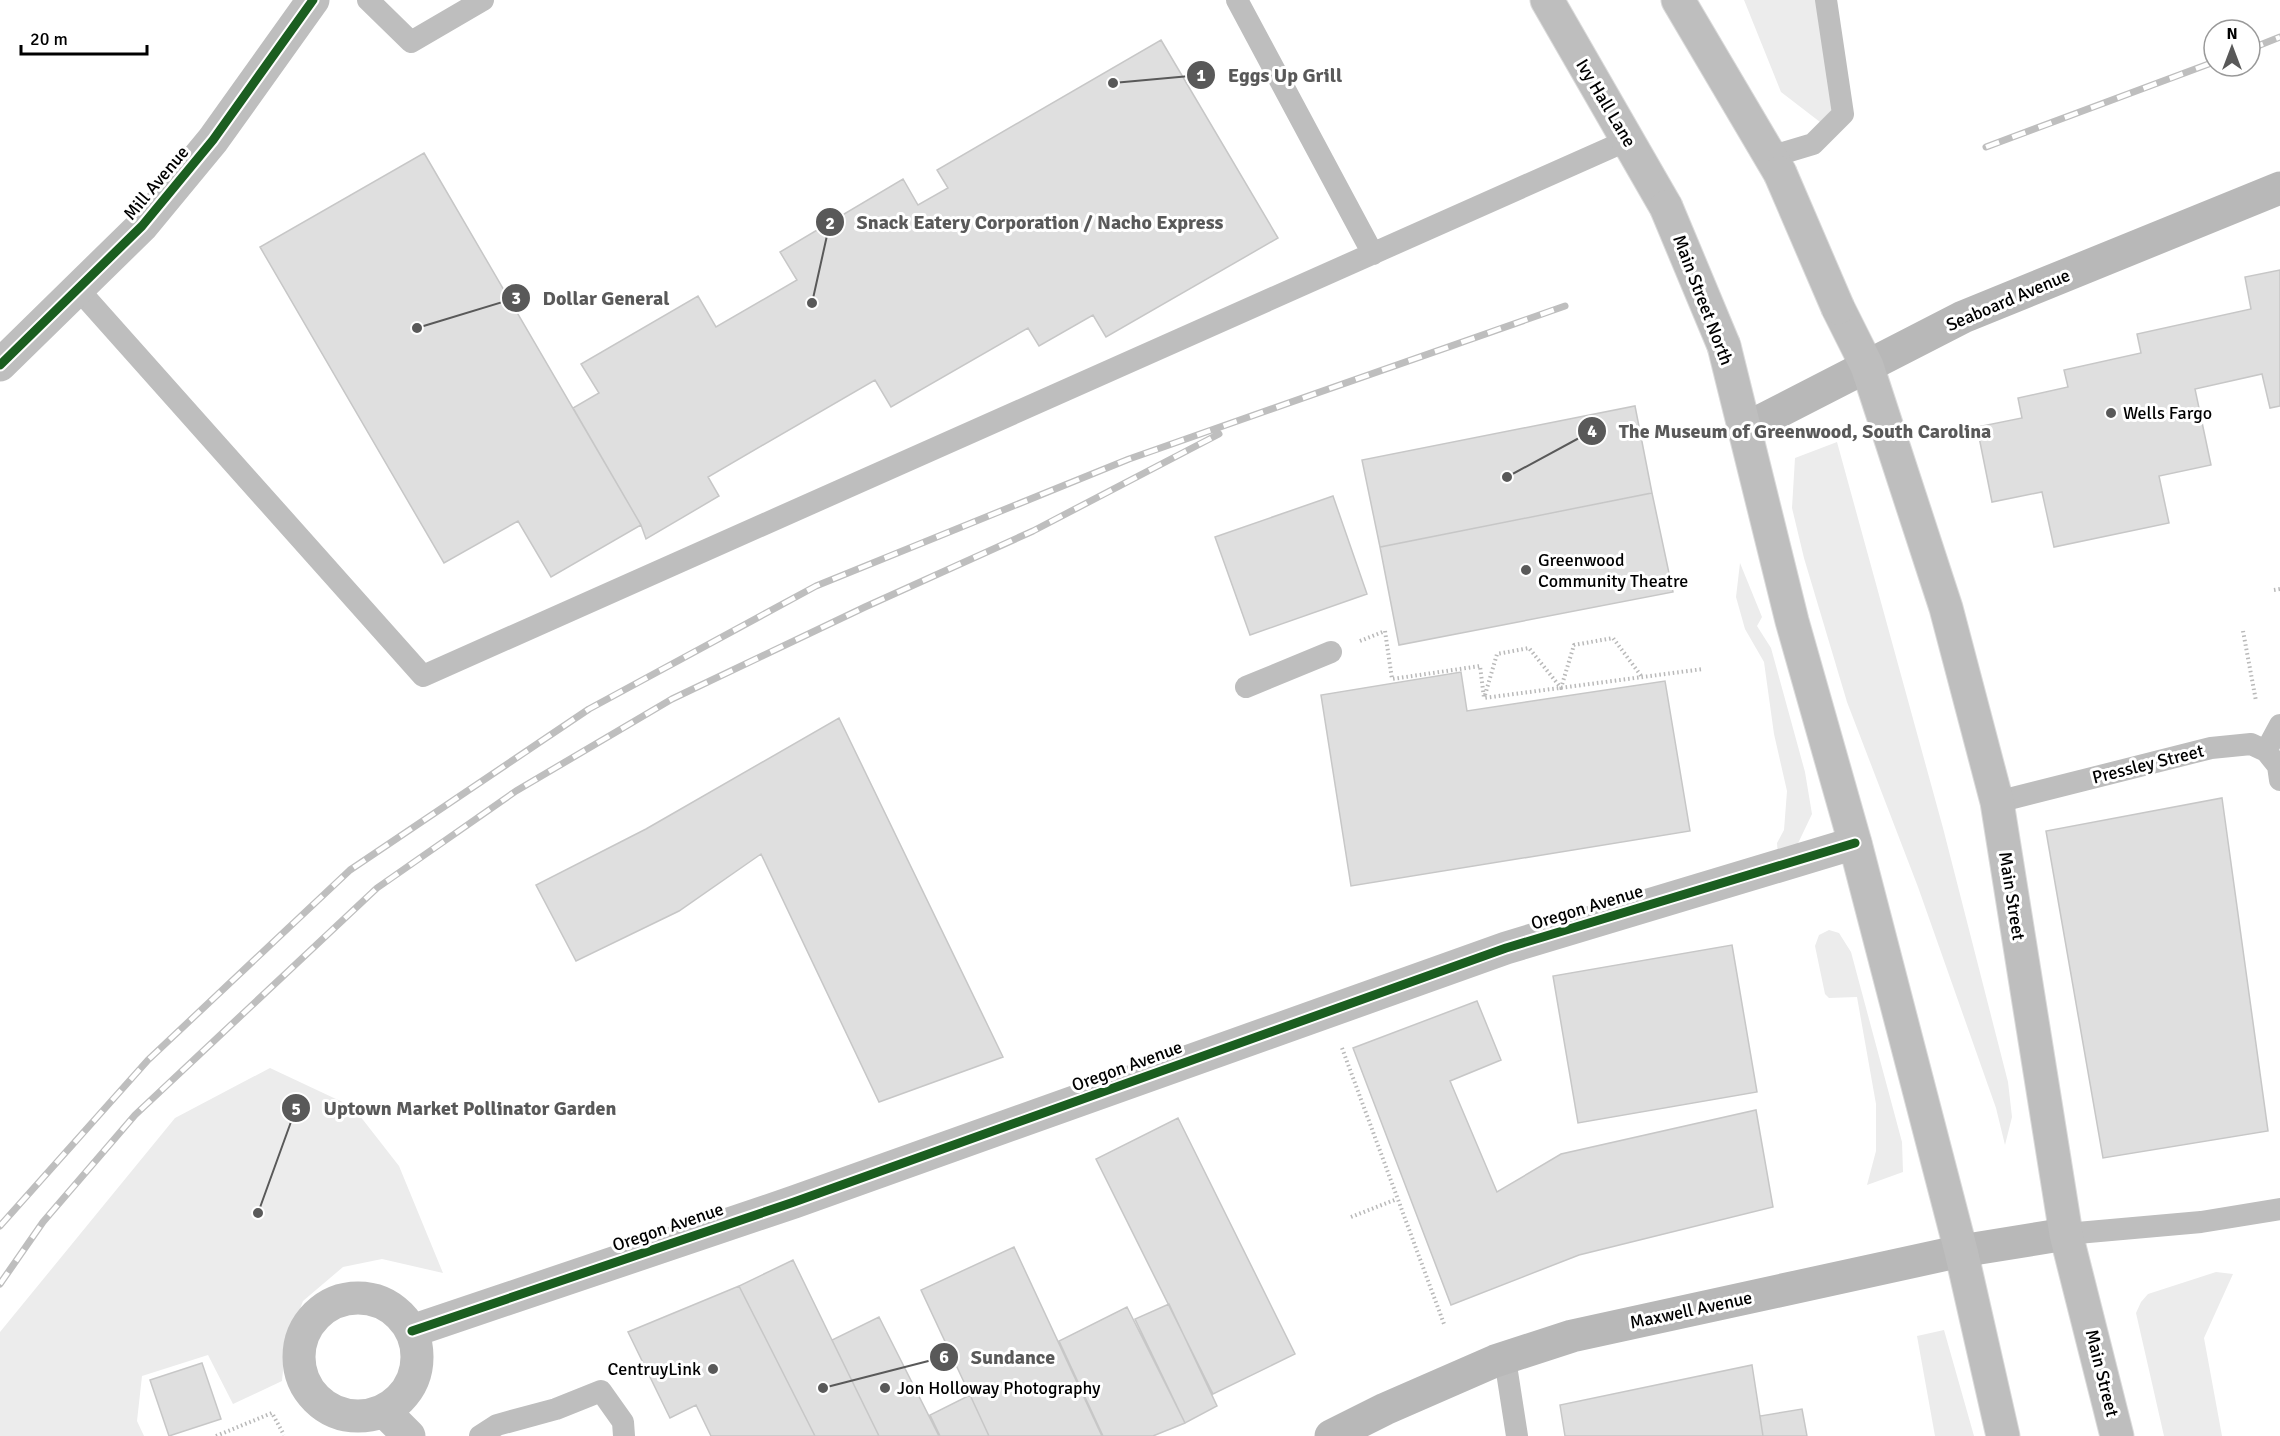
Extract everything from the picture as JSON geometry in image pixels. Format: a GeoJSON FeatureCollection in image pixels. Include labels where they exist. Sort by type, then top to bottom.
{"type":"FeatureCollection","features":[{"type":"Feature","properties":{"kind":"main road","name":"Mill Avenue"},"geometry":{"type":"LineString","coordinates":[[0,365],[142,226],[213,140],[313,0]]}},
{"type":"Feature","properties":{"kind":"main road","name":"Ivy Hall Lane"},"geometry":{"type":"LineString","coordinates":[[1547,0],[1666,207]]}},
{"type":"Feature","properties":{"kind":"main road"},"geometry":{"type":"LineString","coordinates":[[1678,0],[1775,165],[1838,308],[1867,366]]}},
{"type":"Feature","properties":{"kind":"main road","name":"Seaboard Avenue"},"geometry":{"type":"LineString","coordinates":[[1744,429],[1963,317],[2280,188]]}},
{"type":"Feature","properties":{"kind":"main road","name":"Main Street North"},"geometry":{"type":"LineString","coordinates":[[1666,207],[1724,346],[1744,429]]}},
{"type":"Feature","properties":{"kind":"main road","name":"Main Street"},"geometry":{"type":"LineString","coordinates":[[1867,366],[1946,608],[1997,802],[2066,1234],[2117,1436]]}},
{"type":"Feature","properties":{"kind":"main road"},"geometry":{"type":"LineString","coordinates":[[1744,429],[1792,621],[1855,843],[1961,1251],[2003,1436]]}},
{"type":"Feature","properties":{"kind":"main road","name":"Oregon Avenue"},"geometry":{"type":"LineString","coordinates":[[412,1331],[805,1198],[1506,948],[1855,843]]}},
{"type":"Feature","properties":{"kind":"main road","name":"Maxwell Avenue"},"geometry":{"type":"LineString","coordinates":[[1332,1436],[1385,1409],[1505,1359],[1572,1336],[1961,1251],[2066,1234]]}},
{"type":"Feature","properties":{"kind":"main road"},"geometry":{"type":"LineString","coordinates":[[355,1297],[378,1300],[398,1312],[412,1331],[418,1353],[415,1376],[403,1397],[384,1411],[362,1416],[339,1413],[318,1401],[304,1383],[298,1360],[301,1337],[314,1317],[332,1303],[355,1297]]}},
{"type":"Feature","properties":{"kind":"main road"},"geometry":{"type":"LineString","coordinates":[[384,1411],[410,1436]]}},
{"type":"Feature","properties":{"kind":"lane"},"geometry":{"type":"LineString","coordinates":[[368,0],[411,42],[483,0]]}},
{"type":"Feature","properties":{"kind":"lane"},"geometry":{"type":"LineString","coordinates":[[1237,0],[1373,254]]}},
{"type":"Feature","properties":{"kind":"lane"},"geometry":{"type":"LineString","coordinates":[[1775,165],[1813,144],[1843,114],[1826,0]]}},
{"type":"Feature","properties":{"kind":"lane"},"geometry":{"type":"LineString","coordinates":[[78,289],[423,676],[1628,140]]}},
{"type":"Feature","properties":{"kind":"lane"},"geometry":{"type":"LineString","coordinates":[[1246,687],[1331,652]]}},
{"type":"Feature","properties":{"kind":"lane"},"geometry":{"type":"LineString","coordinates":[[2280,725],[2266,752],[2278,766],[2280,780]]}},
{"type":"Feature","properties":{"kind":"lane","name":"Pressley Street"},"geometry":{"type":"LineString","coordinates":[[1997,802],[2211,748],[2251,744],[2266,752]]}},
{"type":"Feature","properties":{"kind":"lane"},"geometry":{"type":"LineString","coordinates":[[2066,1234],[2201,1222],[2280,1209]]}},
{"type":"Feature","properties":{"kind":"lane"},"geometry":{"type":"LineString","coordinates":[[1505,1359],[1517,1436]]}},
{"type":"Feature","properties":{"kind":"lane"},"geometry":{"type":"LineString","coordinates":[[480,1436],[497,1425],[556,1408],[601,1391],[623,1422],[624,1436]]}},
{"type":"Feature","properties":{"kind":"path"},"geometry":{"type":"LineString","coordinates":[[2274,590],[2280,589]]}},
{"type":"Feature","properties":{"kind":"path"},"geometry":{"type":"LineString","coordinates":[[1385,631],[1392,679],[1480,666],[1484,698]]}},
{"type":"Feature","properties":{"kind":"path"},"geometry":{"type":"LineString","coordinates":[[2243,631],[2266,752]]}},
{"type":"Feature","properties":{"kind":"path"},"geometry":{"type":"LineString","coordinates":[[1561,688],[1574,645],[1613,638],[1642,677]]}},
{"type":"Feature","properties":{"kind":"path"},"geometry":{"type":"LineString","coordinates":[[1484,698],[1497,654],[1529,648],[1561,688]]}},
{"type":"Feature","properties":{"kind":"path"},"geometry":{"type":"LineString","coordinates":[[1484,698],[1703,669]]}},
{"type":"Feature","properties":{"kind":"path"},"geometry":{"type":"LineString","coordinates":[[1328,1011],[1444,1324]]}},
{"type":"Feature","properties":{"kind":"path"},"geometry":{"type":"LineString","coordinates":[[1351,1217],[1397,1199]]}},
{"type":"Feature","properties":{"kind":"path"},"geometry":{"type":"LineString","coordinates":[[216,1436],[272,1413],[284,1436]]}},
{"type":"Feature","properties":{"kind":"shaded area"},"geometry":{"type":"Polygon","coordinates":[[[1744,0],[1820,0],[1845,96],[1820,122],[1781,92],[1744,0]]]}},
{"type":"Feature","properties":{"kind":"shaded area"},"geometry":{"type":"Polygon","coordinates":[[[1837,442],[1943,828],[2008,1082],[2012,1117],[2005,1145],[1996,1108],[1918,887],[1847,702],[1804,558],[1792,508],[1795,458],[1837,442]]]}},
{"type":"Feature","properties":{"kind":"shaded area"},"geometry":{"type":"Polygon","coordinates":[[[1740,563],[1762,617],[1757,626],[1771,648],[1805,772],[1812,814],[1792,856],[1778,856],[1777,843],[1784,830],[1787,791],[1774,734],[1764,662],[1745,629],[1736,597],[1740,563]]]}},
{"type":"Feature","properties":{"kind":"shaded area"},"geometry":{"type":"Polygon","coordinates":[[[1829,930],[1839,933],[1851,952],[1902,1142],[1903,1172],[1867,1185],[1876,1151],[1876,1104],[1857,997],[1829,998],[1825,994],[1815,946],[1819,935],[1829,930]]]}},
{"type":"Feature","properties":{"kind":"shaded area"},"geometry":{"type":"Polygon","coordinates":[[[270,1068],[353,1107],[399,1166],[443,1273],[382,1259],[343,1267],[303,1301],[285,1349],[282,1381],[233,1404],[208,1355],[142,1376],[137,1421],[144,1436],[0,1436],[0,1332],[175,1118],[270,1068]]]}},
{"type":"Feature","properties":{"kind":"shaded area"},"geometry":{"type":"Polygon","coordinates":[[[2216,1272],[2233,1274],[2204,1338],[2222,1436],[2164,1436],[2136,1313],[2148,1294],[2216,1272]]]}},
{"type":"Feature","properties":{"kind":"shaded area"},"geometry":{"type":"Polygon","coordinates":[[[1944,1330],[1974,1436],[1935,1436],[1917,1336],[1944,1330]]]}},
{"type":"Feature","properties":{"kind":"building"},"geometry":{"type":"Polygon","coordinates":[[[1161,40],[1278,238],[1106,337],[1093,315],[1039,346],[1028,328],[891,407],[875,380],[708,477],[719,496],[646,539],[641,525],[573,408],[599,393],[581,364],[698,296],[716,327],[797,280],[780,252],[903,179],[918,205],[948,188],[937,170],[1161,40]]]}},
{"type":"Feature","properties":{"kind":"building"},"geometry":{"type":"Polygon","coordinates":[[[424,153],[641,525],[551,577],[518,521],[444,563],[260,247],[424,153]]]}},
{"type":"Feature","properties":{"kind":"building","name":"Wells Fargo"},"geometry":{"type":"Polygon","coordinates":[[[2280,270],[2280,406],[2270,408],[2262,374],[2195,389],[2211,465],[2159,476],[2169,523],[2054,547],[2042,492],[1992,502],[1977,427],[2022,418],[2018,398],[2068,387],[2064,370],[2141,353],[2137,334],[2251,309],[2245,277],[2280,270]]]}},
{"type":"Feature","properties":{"kind":"building"},"geometry":{"type":"Polygon","coordinates":[[[1635,406],[1652,493],[1380,547],[1362,460],[1635,406]]]}},
{"type":"Feature","properties":{"kind":"building","name":"Greenwood Community Theatre"},"geometry":{"type":"Polygon","coordinates":[[[1652,493],[1673,592],[1399,645],[1380,547],[1652,493]]]}},
{"type":"Feature","properties":{"kind":"building"},"geometry":{"type":"Polygon","coordinates":[[[1333,496],[1367,594],[1250,635],[1215,537],[1333,496]]]}},
{"type":"Feature","properties":{"kind":"building"},"geometry":{"type":"Polygon","coordinates":[[[1461,672],[1467,711],[1665,681],[1690,831],[1351,886],[1321,695],[1461,672]]]}},
{"type":"Feature","properties":{"kind":"building"},"geometry":{"type":"Polygon","coordinates":[[[839,718],[1003,1057],[879,1102],[761,854],[679,911],[576,961],[536,885],[646,829],[839,718]]]}},
{"type":"Feature","properties":{"kind":"building"},"geometry":{"type":"Polygon","coordinates":[[[2222,798],[2268,1131],[2103,1158],[2046,831],[2222,798]]]}},
{"type":"Feature","properties":{"kind":"building"},"geometry":{"type":"Polygon","coordinates":[[[1732,945],[1757,1092],[1578,1123],[1553,976],[1732,945]]]}},
{"type":"Feature","properties":{"kind":"building"},"geometry":{"type":"Polygon","coordinates":[[[1477,1001],[1501,1060],[1450,1081],[1497,1192],[1561,1154],[1756,1110],[1773,1207],[1579,1255],[1451,1305],[1353,1048],[1477,1001]]]}},
{"type":"Feature","properties":{"kind":"building"},"geometry":{"type":"Polygon","coordinates":[[[1178,1118],[1295,1354],[1213,1394],[1096,1159],[1178,1118]]]}},
{"type":"Feature","properties":{"kind":"building"},"geometry":{"type":"Polygon","coordinates":[[[1014,1247],[1102,1436],[989,1436],[921,1290],[1014,1247]]]}},
{"type":"Feature","properties":{"kind":"building"},"geometry":{"type":"Polygon","coordinates":[[[793,1260],[879,1436],[815,1436],[739,1286],[793,1260]]]}},
{"type":"Feature","properties":{"kind":"building","name":"CentruyLink"},"geometry":{"type":"Polygon","coordinates":[[[739,1286],[815,1436],[711,1436],[696,1405],[670,1418],[628,1332],[739,1286]]]}},
{"type":"Feature","properties":{"kind":"building"},"geometry":{"type":"Polygon","coordinates":[[[1169,1304],[1217,1406],[1185,1423],[1135,1319],[1169,1304]]]}},
{"type":"Feature","properties":{"kind":"building"},"geometry":{"type":"Polygon","coordinates":[[[1127,1307],[1185,1423],[1153,1436],[1103,1436],[1059,1341],[1127,1307]]]}},
{"type":"Feature","properties":{"kind":"building","name":"Jon Holloway Photography"},"geometry":{"type":"Polygon","coordinates":[[[879,1317],[939,1436],[879,1436],[832,1340],[879,1317]]]}},
{"type":"Feature","properties":{"kind":"building"},"geometry":{"type":"Polygon","coordinates":[[[202,1363],[221,1419],[169,1436],[150,1380],[202,1363]]]}},
{"type":"Feature","properties":{"kind":"building"},"geometry":{"type":"Polygon","coordinates":[[[1752,1365],[1763,1436],[1565,1436],[1560,1405],[1752,1365]]]}},
{"type":"Feature","properties":{"kind":"building"},"geometry":{"type":"Polygon","coordinates":[[[970,1395],[989,1436],[940,1436],[930,1415],[970,1395]]]}},
{"type":"Feature","properties":{"kind":"building"},"geometry":{"type":"Polygon","coordinates":[[[1802,1409],[1807,1436],[1763,1436],[1760,1416],[1802,1409]]]}},
{"type":"Feature","properties":{"kind":"railway"},"geometry":{"type":"LineString","coordinates":[[2262,44],[2280,37]]}},
{"type":"Feature","properties":{"kind":"railway"},"geometry":{"type":"LineString","coordinates":[[1986,147],[2202,66]]}},
{"type":"Feature","properties":{"kind":"railway"},"geometry":{"type":"LineString","coordinates":[[0,1226],[148,1060],[350,870],[589,709],[816,586],[1129,459],[1565,306]]}},
{"type":"Feature","properties":{"kind":"railway"},"geometry":{"type":"LineString","coordinates":[[0,1284],[43,1222],[135,1115],[377,888],[516,791],[672,699],[865,607],[1033,531],[1219,434]]}},
{"type":"Feature","properties":{"kind":"cycle path"},"geometry":{"type":"LineString","coordinates":[[0,365],[142,226],[213,140],[313,0]]}},
{"type":"Feature","properties":{"kind":"cycle path"},"geometry":{"type":"LineString","coordinates":[[412,1331],[794,1202],[1506,948],[1855,843]]}},
{"type":"Feature","properties":{"kind":"place","name":"Eggs Up Grill"},"geometry":{"type":"Point","coordinates":[1113,83]}},
{"type":"Feature","properties":{"kind":"place","name":"Snack Eatery Corporation / Nacho Express"},"geometry":{"type":"Point","coordinates":[812,303]}},
{"type":"Feature","properties":{"kind":"place","name":"Dollar General"},"geometry":{"type":"Point","coordinates":[417,328]}},
{"type":"Feature","properties":{"kind":"place","name":"Wells Fargo"},"geometry":{"type":"Point","coordinates":[2111,413]}},
{"type":"Feature","properties":{"kind":"place","name":"The Museum of Greenwood, South Carolina"},"geometry":{"type":"Point","coordinates":[1507,477]}},
{"type":"Feature","properties":{"kind":"place","name":"Greenwood Community Theatre"},"geometry":{"type":"Point","coordinates":[1526,570]}},
{"type":"Feature","properties":{"kind":"place","name":"Uptown Market Pollinator Garden"},"geometry":{"type":"Point","coordinates":[258,1213]}},
{"type":"Feature","properties":{"kind":"place","name":"CentruyLink"},"geometry":{"type":"Point","coordinates":[713,1369]}},
{"type":"Feature","properties":{"kind":"place","name":"Sundance"},"geometry":{"type":"Point","coordinates":[823,1388]}},
{"type":"Feature","properties":{"kind":"place","name":"Jon Holloway Photography"},"geometry":{"type":"Point","coordinates":[885,1388]}}]}
